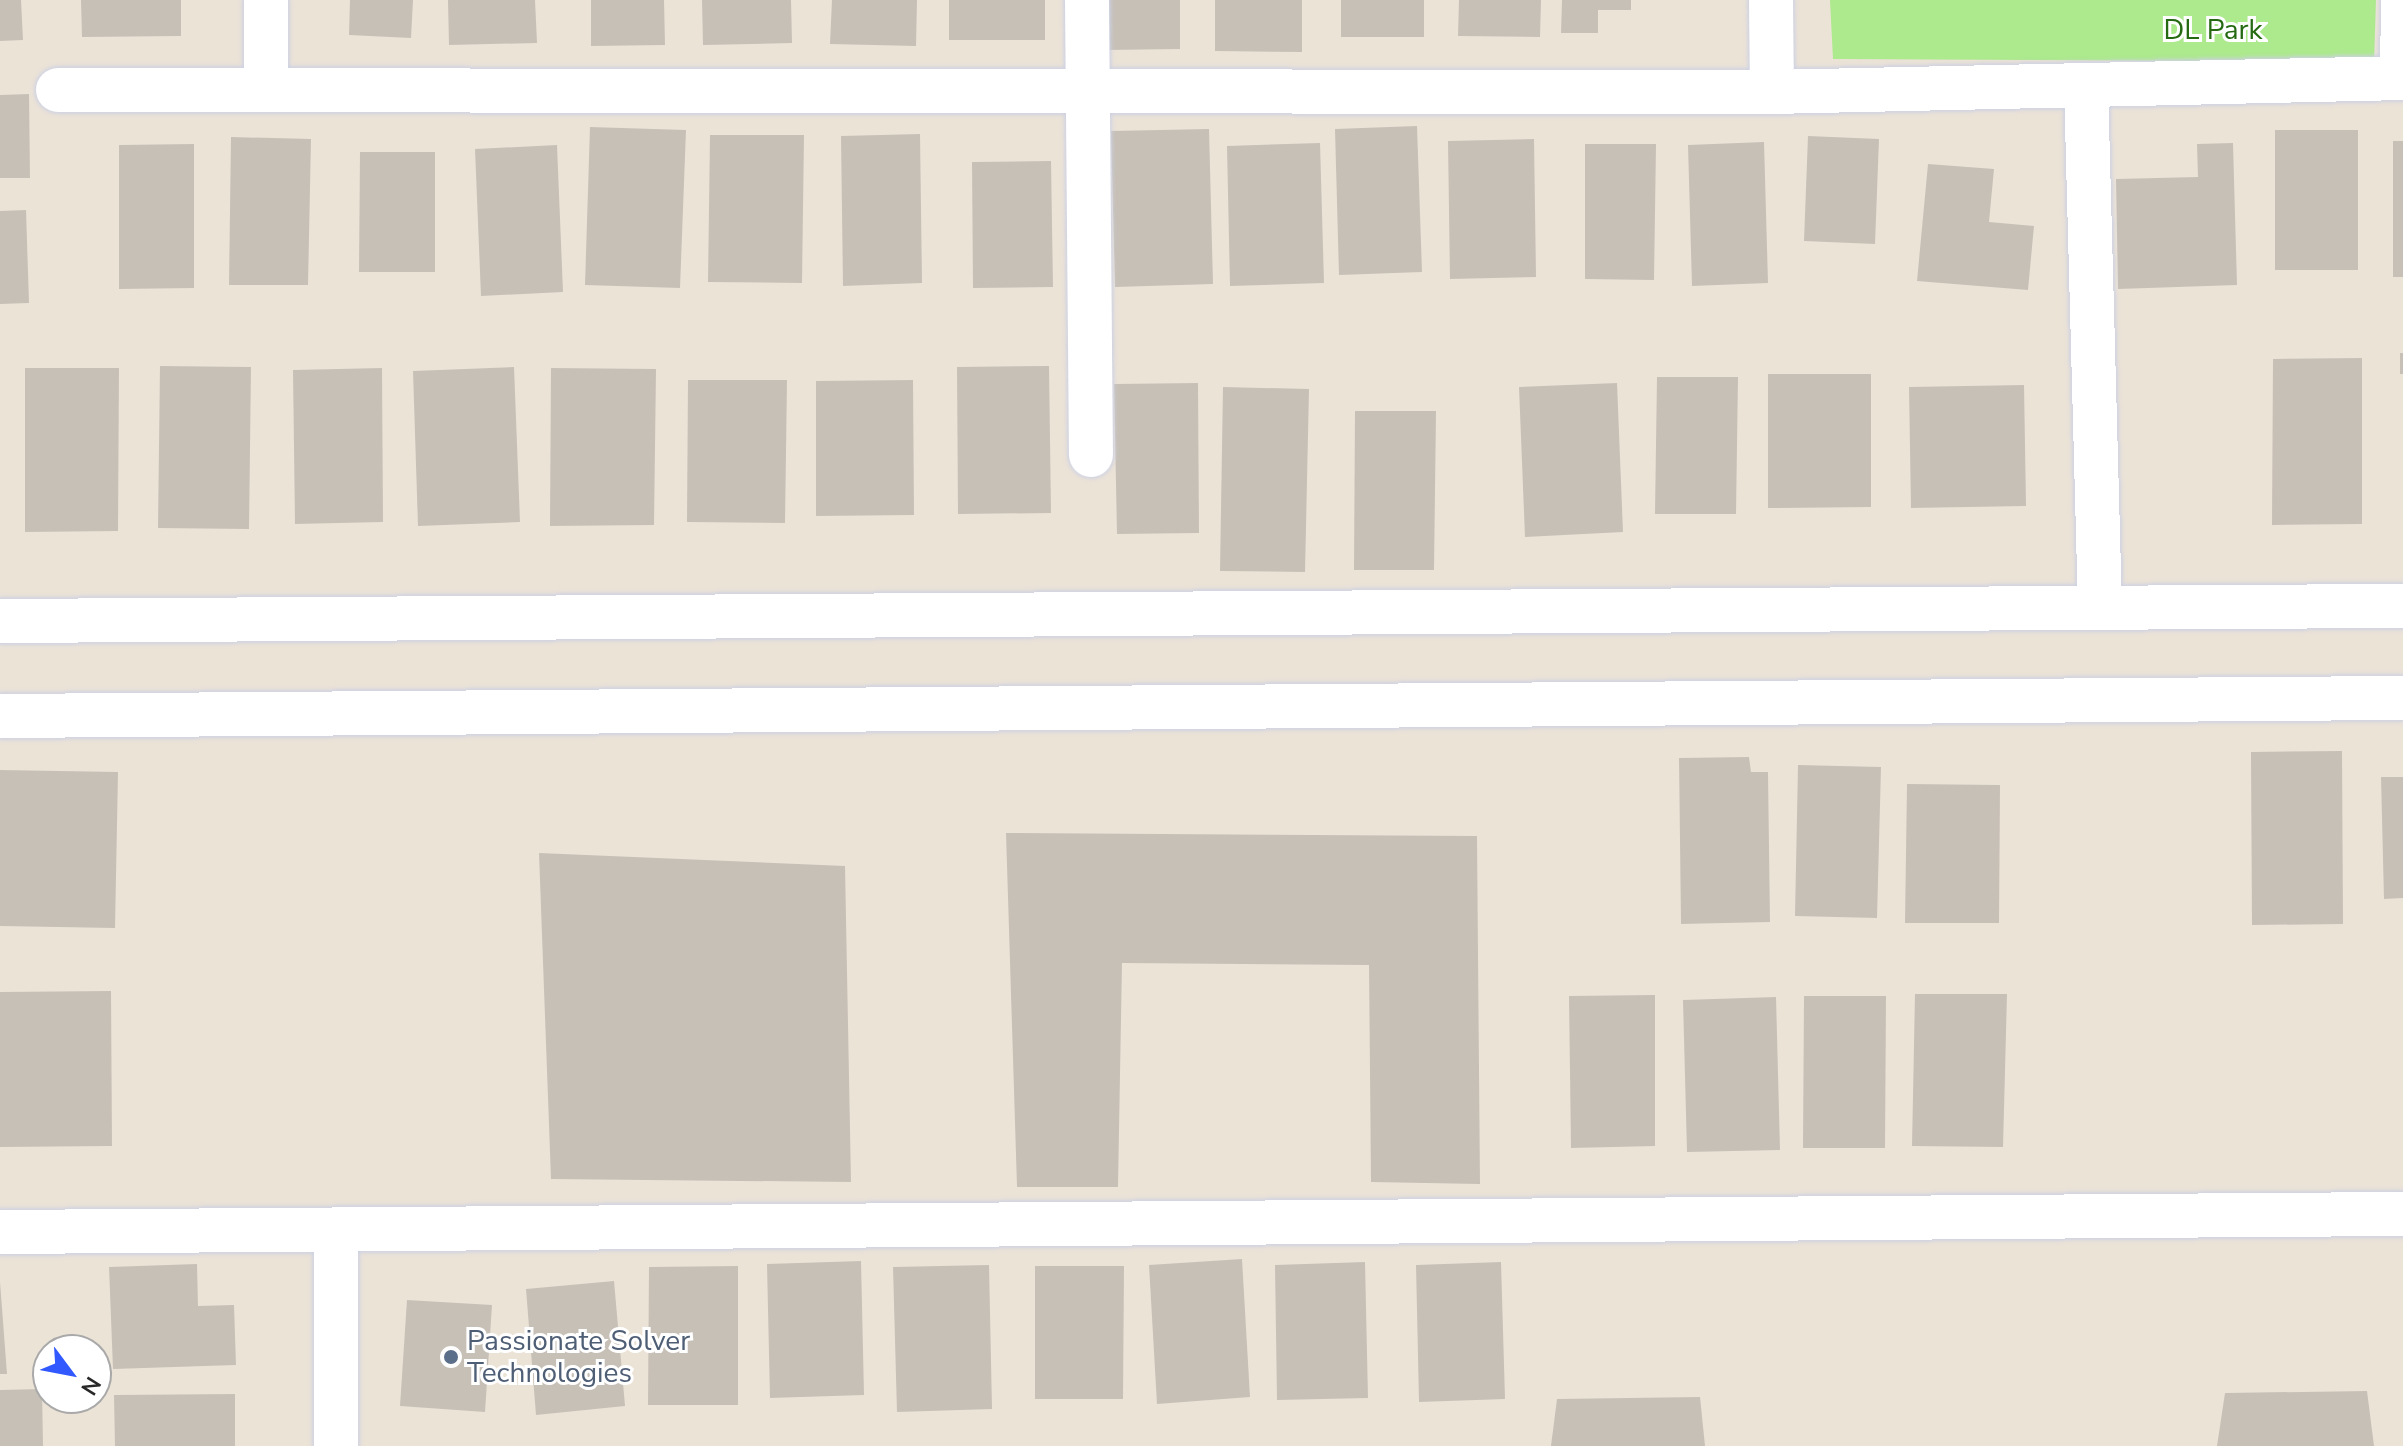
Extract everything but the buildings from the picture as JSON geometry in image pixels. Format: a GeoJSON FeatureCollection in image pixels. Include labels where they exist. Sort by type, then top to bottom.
{"type":"FeatureCollection","features":[{"type":"Feature","properties":{"kind":"street"},"geometry":{"type":"LineString","coordinates":[[266,0],[266,87]]}},
{"type":"Feature","properties":{"kind":"street"},"geometry":{"type":"LineString","coordinates":[[1087,0],[1084,90],[1091,455]]}},
{"type":"Feature","properties":{"kind":"street"},"geometry":{"type":"LineString","coordinates":[[1771,0],[1772,92]]}},
{"type":"Feature","properties":{"kind":"street"},"geometry":{"type":"LineString","coordinates":[[58,90],[266,87],[1772,92],[2403,78],[2403,0]]}},
{"type":"Feature","properties":{"kind":"street"},"geometry":{"type":"LineString","coordinates":[[2086,85],[2100,608]]}},
{"type":"Feature","properties":{"kind":"street"},"geometry":{"type":"LineString","coordinates":[[0,621],[2403,606]]}},
{"type":"Feature","properties":{"kind":"street"},"geometry":{"type":"LineString","coordinates":[[0,716],[2403,698]]}},
{"type":"Feature","properties":{"kind":"street"},"geometry":{"type":"LineString","coordinates":[[0,1232],[2403,1214]]}},
{"type":"Feature","properties":{"kind":"street"},"geometry":{"type":"LineString","coordinates":[[336,1230],[336,1446]]}},
{"type":"Feature","properties":{"kind":"green space","name":"DL Park"},"geometry":{"type":"Polygon","coordinates":[[[1830,0],[2376,0],[2374,62],[1833,59],[1830,0]]]}},
{"type":"Feature","properties":{"kind":"place","name":"Passionate Solver Technologies"},"geometry":{"type":"Point","coordinates":[451,1357]}}]}
